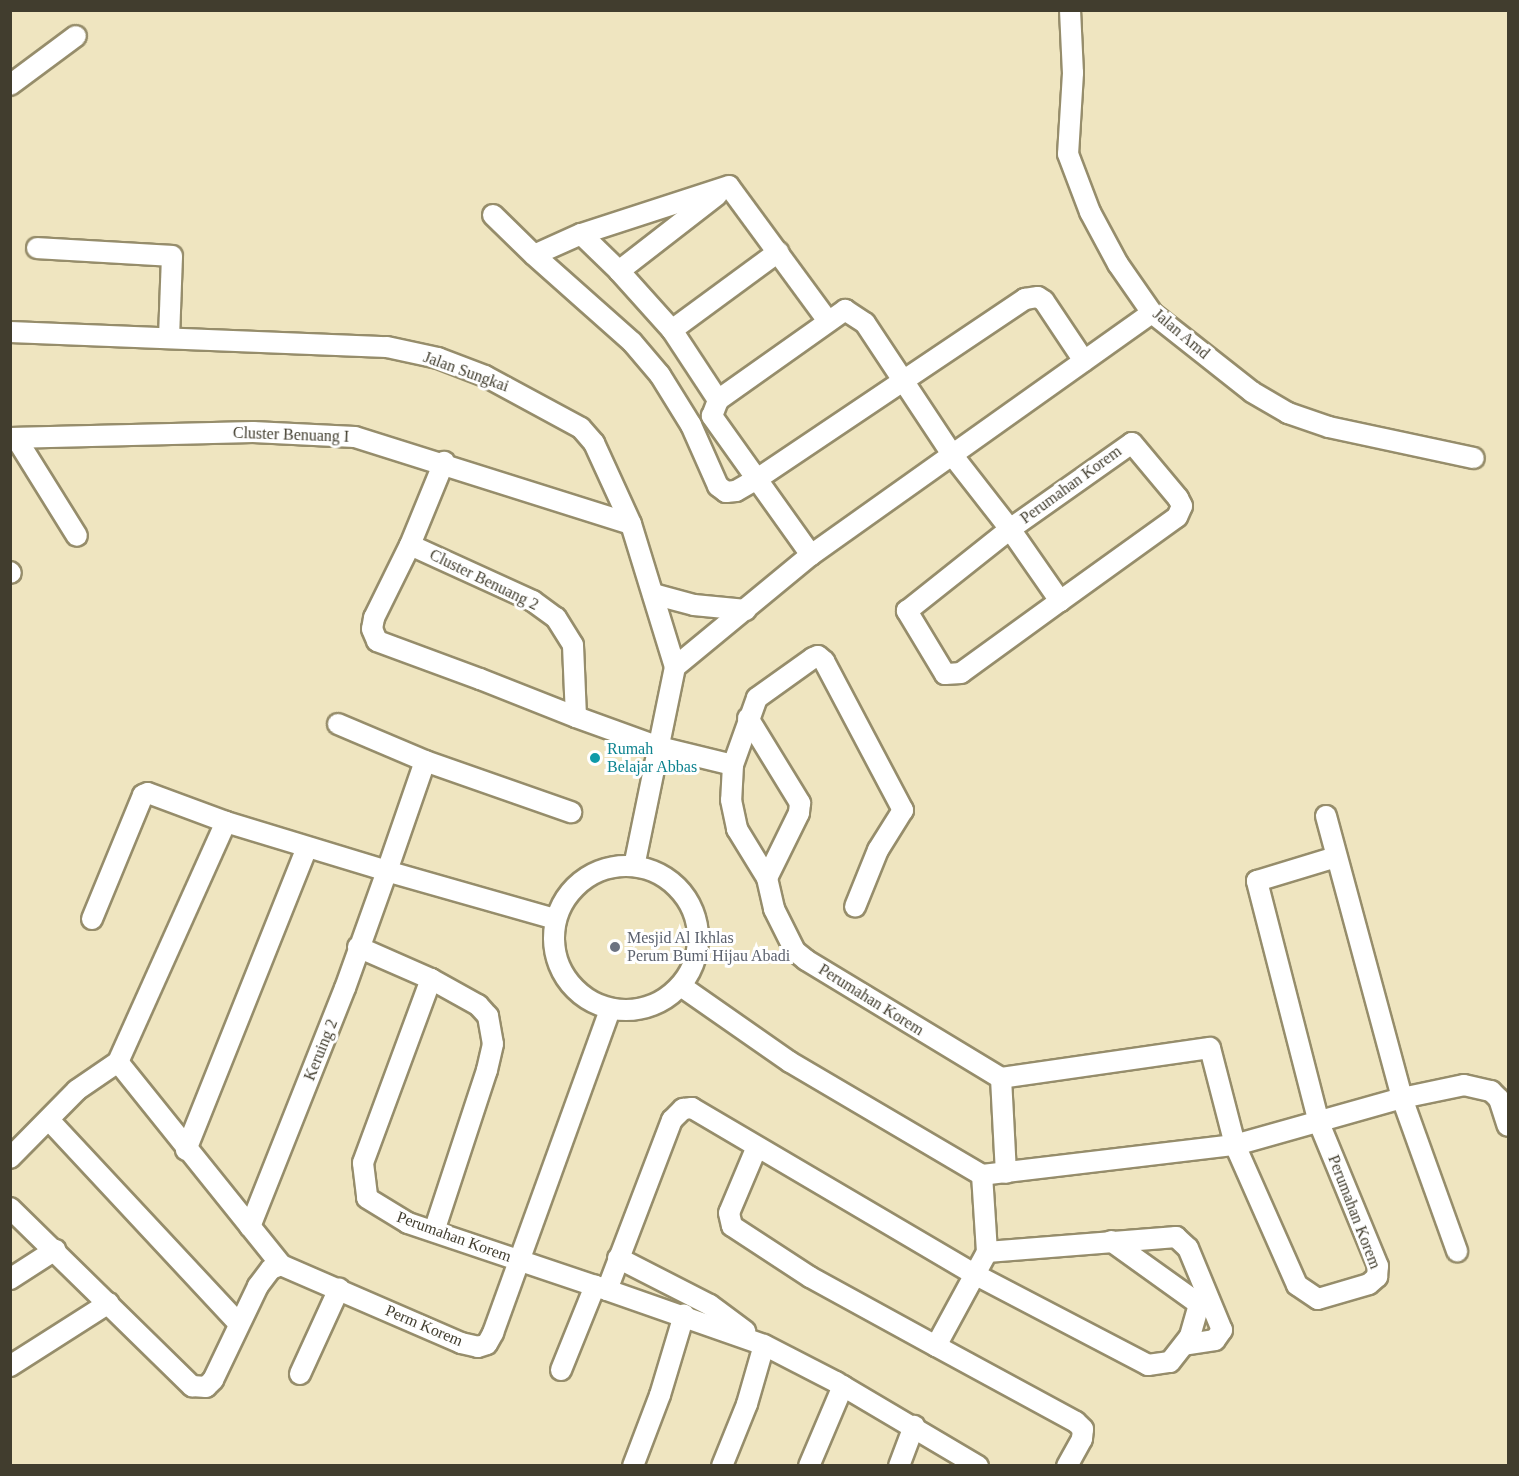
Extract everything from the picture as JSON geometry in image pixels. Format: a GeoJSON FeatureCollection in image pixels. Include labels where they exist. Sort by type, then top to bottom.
{"type":"FeatureCollection","features":[{"type":"Feature","properties":{"kind":"street","name":"Jalan Amd"},"geometry":{"type":"LineString","coordinates":[[1070,10],[1073,73],[1066,138],[1068,154],[1096,222],[1118,264],[1152,313],[1252,392],[1288,413],[1329,427],[1474,459]]}},
{"type":"Feature","properties":{"kind":"street"},"geometry":{"type":"LineString","coordinates":[[10,86],[76,36]]}},
{"type":"Feature","properties":{"kind":"street"},"geometry":{"type":"LineString","coordinates":[[534,255],[581,234],[729,186]]}},
{"type":"Feature","properties":{"kind":"street"},"geometry":{"type":"LineString","coordinates":[[729,186],[828,321]]}},
{"type":"Feature","properties":{"kind":"street"},"geometry":{"type":"LineString","coordinates":[[619,271],[729,186]]}},
{"type":"Feature","properties":{"kind":"street"},"geometry":{"type":"LineString","coordinates":[[493,215],[534,255],[632,342],[660,375],[691,425],[718,486],[726,492],[736,491],[757,479],[1031,297],[1044,301],[1084,361]]}},
{"type":"Feature","properties":{"kind":"street"},"geometry":{"type":"LineString","coordinates":[[581,234],[619,271],[672,330],[718,400]]}},
{"type":"Feature","properties":{"kind":"street"},"geometry":{"type":"LineString","coordinates":[[37,248],[172,256],[169,337]]}},
{"type":"Feature","properties":{"kind":"street"},"geometry":{"type":"LineString","coordinates":[[672,330],[778,252]]}},
{"type":"Feature","properties":{"kind":"street"},"geometry":{"type":"LineString","coordinates":[[811,555],[712,416],[718,400],[845,310],[858,315],[953,456],[1010,529]]}},
{"type":"Feature","properties":{"kind":"street"},"geometry":{"type":"LineString","coordinates":[[634,866],[675,667],[811,555],[1152,313]]}},
{"type":"Feature","properties":{"kind":"street","name":"Jalan Sungkai"},"geometry":{"type":"LineString","coordinates":[[10,332],[387,347],[438,358],[485,376],[581,428],[594,443],[631,524],[675,667]]}},
{"type":"Feature","properties":{"kind":"street","name":"Cluster Benuang I"},"geometry":{"type":"LineString","coordinates":[[13,438],[253,432],[355,437],[444,462],[631,524]]}},
{"type":"Feature","properties":{"kind":"street"},"geometry":{"type":"LineString","coordinates":[[13,438],[77,536]]}},
{"type":"Feature","properties":{"kind":"street","name":"Perumahan Korem"},"geometry":{"type":"LineString","coordinates":[[1132,443],[1178,498],[1181,512],[1060,601],[952,676],[945,674],[908,618],[910,607],[1010,529],[1132,443]]}},
{"type":"Feature","properties":{"kind":"street"},"geometry":{"type":"LineString","coordinates":[[410,545],[444,462]]}},
{"type":"Feature","properties":{"kind":"street","name":"Perumahan Korem"},"geometry":{"type":"LineString","coordinates":[[1010,529],[1060,601]]}},
{"type":"Feature","properties":{"kind":"street","name":"Cluster Benuang 2"},"geometry":{"type":"LineString","coordinates":[[568,713],[573,645],[556,618],[533,601],[410,545],[374,618],[372,629],[376,641],[658,747]]}},
{"type":"Feature","properties":{"kind":"street"},"geometry":{"type":"LineString","coordinates":[[653,594],[694,605],[746,610]]}},
{"type":"Feature","properties":{"kind":"street","name":"Perumahan Korem"},"geometry":{"type":"LineString","coordinates":[[855,907],[878,850],[903,810],[824,661],[818,656],[757,698],[733,765],[735,822],[767,878],[774,909],[795,951],[1002,1078],[1210,1048],[1235,1145],[1297,1285],[1318,1299],[1369,1284],[1379,1273],[1319,1123],[1257,881],[1336,857]]}},
{"type":"Feature","properties":{"kind":"street"},"geometry":{"type":"LineString","coordinates":[[748,718],[800,803],[799,813],[767,878]]}},
{"type":"Feature","properties":{"kind":"street"},"geometry":{"type":"LineString","coordinates":[[338,724],[426,761],[571,812]]}},
{"type":"Feature","properties":{"kind":"street"},"geometry":{"type":"LineString","coordinates":[[658,747],[733,765]]}},
{"type":"Feature","properties":{"kind":"street","name":"Keruing 2"},"geometry":{"type":"LineString","coordinates":[[250,1227],[345,988],[426,761]]}},
{"type":"Feature","properties":{"kind":"street"},"geometry":{"type":"LineString","coordinates":[[92,919],[143,795],[153,793],[226,822],[555,919]]}},
{"type":"Feature","properties":{"kind":"street"},"geometry":{"type":"LineString","coordinates":[[1326,816],[1402,1098],[1457,1251]]}},
{"type":"Feature","properties":{"kind":"street"},"geometry":{"type":"LineString","coordinates":[[10,1158],[77,1090],[118,1062],[226,822]]}},
{"type":"Feature","properties":{"kind":"street"},"geometry":{"type":"LineString","coordinates":[[186,1150],[307,847]]}},
{"type":"Feature","properties":{"kind":"street"},"geometry":{"type":"LineString","coordinates":[[634,866],[659,873],[680,890],[693,912],[699,937],[694,963],[681,986],[661,1002],[636,1010],[610,1009],[588,1000],[570,985],[558,965],[553,942],[555,919],[566,896],[585,878],[608,867],[634,866]]}},
{"type":"Feature","properties":{"kind":"street"},"geometry":{"type":"LineString","coordinates":[[358,947],[431,979],[478,1005],[488,1016],[493,1044],[434,1232]]}},
{"type":"Feature","properties":{"kind":"street","name":"Perumahan Korem"},"geometry":{"type":"LineString","coordinates":[[431,979],[363,1163],[363,1188],[376,1206],[434,1232],[684,1315],[761,1344],[843,1386],[978,1466]]}},
{"type":"Feature","properties":{"kind":"street"},"geometry":{"type":"LineString","coordinates":[[681,986],[790,1062],[982,1175],[1235,1145],[1402,1098],[1464,1085],[1483,1087],[1498,1099],[1509,1126]]}},
{"type":"Feature","properties":{"kind":"street","name":"Perm Korem"},"geometry":{"type":"LineString","coordinates":[[281,1265],[461,1343],[478,1347],[487,1344],[494,1333],[610,1009]]}},
{"type":"Feature","properties":{"kind":"street"},"geometry":{"type":"LineString","coordinates":[[10,1208],[192,1386],[206,1387],[213,1380],[238,1323],[264,1277],[281,1265],[186,1150],[118,1062]]}},
{"type":"Feature","properties":{"kind":"street"},"geometry":{"type":"LineString","coordinates":[[1002,1078],[1006,1173]]}},
{"type":"Feature","properties":{"kind":"street"},"geometry":{"type":"LineString","coordinates":[[561,1370],[618,1258],[675,1114],[692,1108],[756,1149],[976,1275],[1148,1365],[1170,1362],[1185,1345],[1204,1302]]}},
{"type":"Feature","properties":{"kind":"street"},"geometry":{"type":"LineString","coordinates":[[49,1120],[238,1323]]}},
{"type":"Feature","properties":{"kind":"street"},"geometry":{"type":"LineString","coordinates":[[756,1149],[729,1213],[732,1226],[810,1276],[1076,1422],[1083,1430],[1082,1439],[1067,1466]]}},
{"type":"Feature","properties":{"kind":"street"},"geometry":{"type":"LineString","coordinates":[[936,1346],[987,1252],[982,1175]]}},
{"type":"Feature","properties":{"kind":"street"},"geometry":{"type":"LineString","coordinates":[[987,1252],[1176,1237],[1188,1248],[1204,1302],[1221,1325],[1220,1335],[1215,1340],[1185,1345]]}},
{"type":"Feature","properties":{"kind":"street"},"geometry":{"type":"LineString","coordinates":[[1111,1241],[1204,1302]]}},
{"type":"Feature","properties":{"kind":"street"},"geometry":{"type":"LineString","coordinates":[[10,1279],[55,1250]]}},
{"type":"Feature","properties":{"kind":"street"},"geometry":{"type":"LineString","coordinates":[[618,1258],[710,1305],[761,1344],[747,1404],[722,1466]]}},
{"type":"Feature","properties":{"kind":"street"},"geometry":{"type":"LineString","coordinates":[[300,1374],[339,1289]]}},
{"type":"Feature","properties":{"kind":"street"},"geometry":{"type":"LineString","coordinates":[[10,1366],[109,1303]]}},
{"type":"Feature","properties":{"kind":"street"},"geometry":{"type":"LineString","coordinates":[[633,1466],[660,1395],[684,1315]]}},
{"type":"Feature","properties":{"kind":"street"},"geometry":{"type":"LineString","coordinates":[[809,1466],[843,1386]]}},
{"type":"Feature","properties":{"kind":"street"},"geometry":{"type":"LineString","coordinates":[[899,1466],[914,1426]]}},
{"type":"Feature","properties":{"kind":"place","name":"Rumah Belajar Abbas"},"geometry":{"type":"Point","coordinates":[595,758]}},
{"type":"Feature","properties":{"kind":"place","name":"Mesjid Al Ikhlas Perum Bumi Hijau Abadi"},"geometry":{"type":"Point","coordinates":[615,947]}}]}
